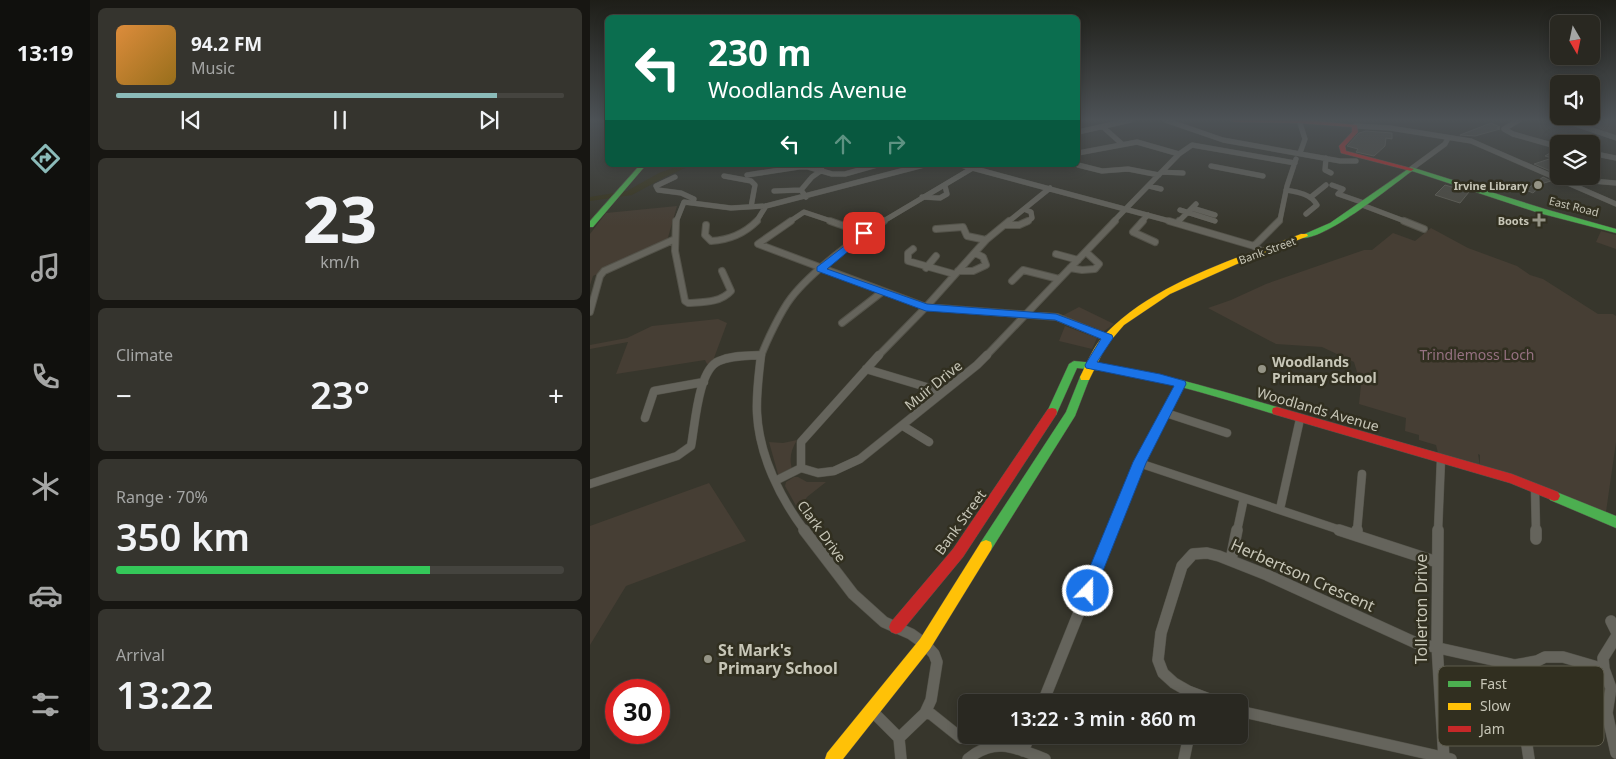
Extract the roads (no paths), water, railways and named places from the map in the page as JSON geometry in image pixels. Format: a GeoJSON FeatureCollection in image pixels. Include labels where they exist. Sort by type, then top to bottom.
{"type":"FeatureCollection","features":[{"type":"Feature","properties":{"kind":"main road","name":"East Road"},"geometry":{"type":"LineString","coordinates":[[1354,155],[1411,169],[1542,212],[1616,230]]}},
{"type":"Feature","properties":{"kind":"main road"},"geometry":{"type":"LineString","coordinates":[[590,225],[608,203],[615,189],[633,167]]}},
{"type":"Feature","properties":{"kind":"main road"},"geometry":{"type":"LineString","coordinates":[[593,208],[641,167]]}},
{"type":"Feature","properties":{"kind":"main road","name":"Bank Street"},"geometry":{"type":"LineString","coordinates":[[833,759],[925,644],[1028,478],[1071,413],[1090,365],[1102,344],[1121,323],[1167,292],[1258,249],[1333,225],[1411,169]]}},
{"type":"Feature","properties":{"kind":"main road","name":"Bank Street"},"geometry":{"type":"LineString","coordinates":[[896,627],[958,553],[1021,461],[1055,408],[1074,364],[1090,365]]}},
{"type":"Feature","properties":{"kind":"main road","name":"Woodlands Avenue"},"geometry":{"type":"LineString","coordinates":[[1090,365],[1160,378],[1512,479],[1616,522]]}},
{"type":"Feature","properties":{"kind":"street","name":"Muir Drive"},"geometry":{"type":"LineString","coordinates":[[802,468],[818,473],[834,471],[860,459],[977,365],[1178,155]]}},
{"type":"Feature","properties":{"kind":"street"},"geometry":{"type":"LineString","coordinates":[[1236,171],[1243,155]]}},
{"type":"Feature","properties":{"kind":"street"},"geometry":{"type":"LineString","coordinates":[[1246,155],[1295,163]]}},
{"type":"Feature","properties":{"kind":"street"},"geometry":{"type":"LineString","coordinates":[[966,167],[1127,209],[1258,249],[1280,220],[1286,190],[1298,155]]}},
{"type":"Feature","properties":{"kind":"street"},"geometry":{"type":"LineString","coordinates":[[1312,155],[1340,161],[1356,161]]}},
{"type":"Feature","properties":{"kind":"street","name":"Bank Street"},"geometry":{"type":"LineString","coordinates":[[1411,169],[1429,155]]}},
{"type":"Feature","properties":{"kind":"street"},"geometry":{"type":"LineString","coordinates":[[1506,155],[1550,175]]}},
{"type":"Feature","properties":{"kind":"street"},"geometry":{"type":"LineString","coordinates":[[1603,155],[1616,158]]}},
{"type":"Feature","properties":{"kind":"street"},"geometry":{"type":"LineString","coordinates":[[1326,158],[1325,170],[1331,173]]}},
{"type":"Feature","properties":{"kind":"street"},"geometry":{"type":"LineString","coordinates":[[1080,165],[1102,170],[1128,169],[1160,173],[1183,173]]}},
{"type":"Feature","properties":{"kind":"street"},"geometry":{"type":"LineString","coordinates":[[1211,166],[1262,176]]}},
{"type":"Feature","properties":{"kind":"street"},"geometry":{"type":"LineString","coordinates":[[747,175],[799,167],[822,170],[832,174],[845,174],[870,167]]}},
{"type":"Feature","properties":{"kind":"street"},"geometry":{"type":"LineString","coordinates":[[722,271],[731,291],[730,294],[719,300],[688,303],[685,301],[673,240],[680,208],[684,202],[731,208],[766,206],[916,167]]}},
{"type":"Feature","properties":{"kind":"street","name":"Clark Drive"},"geometry":{"type":"LineString","coordinates":[[925,644],[884,622],[853,594],[791,512],[775,480],[763,447],[757,413],[761,356],[791,298],[820,269],[864,233],[971,169]]}},
{"type":"Feature","properties":{"kind":"street"},"geometry":{"type":"LineString","coordinates":[[774,191],[801,190],[812,177],[822,170]]}},
{"type":"Feature","properties":{"kind":"street"},"geometry":{"type":"LineString","coordinates":[[724,176],[751,180],[755,185],[751,207]]}},
{"type":"Feature","properties":{"kind":"street"},"geometry":{"type":"LineString","coordinates":[[675,177],[656,186],[658,190],[672,191],[689,196],[694,199],[693,203]]}},
{"type":"Feature","properties":{"kind":"street"},"geometry":{"type":"LineString","coordinates":[[1600,182],[1616,183]]}},
{"type":"Feature","properties":{"kind":"street"},"geometry":{"type":"LineString","coordinates":[[852,184],[856,193]]}},
{"type":"Feature","properties":{"kind":"street"},"geometry":{"type":"LineString","coordinates":[[1312,197],[1329,185],[1343,189],[1338,194],[1424,229]]}},
{"type":"Feature","properties":{"kind":"street"},"geometry":{"type":"LineString","coordinates":[[1574,185],[1616,204]]}},
{"type":"Feature","properties":{"kind":"street"},"geometry":{"type":"LineString","coordinates":[[1149,186],[1161,189]]}},
{"type":"Feature","properties":{"kind":"street"},"geometry":{"type":"LineString","coordinates":[[775,480],[802,468],[801,442],[894,338],[926,307],[986,240],[1050,188]]}},
{"type":"Feature","properties":{"kind":"street"},"geometry":{"type":"LineString","coordinates":[[801,190],[806,197]]}},
{"type":"Feature","properties":{"kind":"street"},"geometry":{"type":"LineString","coordinates":[[1286,190],[1303,193],[1312,197],[1317,205],[1306,214]]}},
{"type":"Feature","properties":{"kind":"street"},"geometry":{"type":"LineString","coordinates":[[706,225],[705,235],[712,241],[733,238],[742,234],[764,215],[766,206]]}},
{"type":"Feature","properties":{"kind":"street"},"geometry":{"type":"LineString","coordinates":[[1178,224],[1192,208]]}},
{"type":"Feature","properties":{"kind":"street"},"geometry":{"type":"LineString","coordinates":[[1180,210],[1192,208],[1215,217]]}},
{"type":"Feature","properties":{"kind":"street"},"geometry":{"type":"LineString","coordinates":[[1005,224],[1018,226],[1028,223],[1032,218],[1031,212],[1024,209]]}},
{"type":"Feature","properties":{"kind":"street"},"geometry":{"type":"LineString","coordinates":[[864,233],[804,212],[758,244],[820,269],[926,307],[954,311],[1056,317],[1108,338]]}},
{"type":"Feature","properties":{"kind":"street"},"geometry":{"type":"LineString","coordinates":[[1148,215],[1133,232],[1155,242]]}},
{"type":"Feature","properties":{"kind":"street"},"geometry":{"type":"LineString","coordinates":[[936,229],[963,227],[967,236],[986,240]]}},
{"type":"Feature","properties":{"kind":"street"},"geometry":{"type":"LineString","coordinates":[[590,312],[600,276],[604,271],[673,240]]}},
{"type":"Feature","properties":{"kind":"street"},"geometry":{"type":"LineString","coordinates":[[913,249],[908,253],[908,261],[926,268],[956,273],[980,270],[986,265],[985,259],[981,255],[975,254]]}},
{"type":"Feature","properties":{"kind":"street"},"geometry":{"type":"LineString","coordinates":[[1070,268],[1082,270],[1095,269],[1099,264],[1086,252]]}},
{"type":"Feature","properties":{"kind":"street"},"geometry":{"type":"LineString","coordinates":[[1056,254],[1078,260]]}},
{"type":"Feature","properties":{"kind":"street"},"geometry":{"type":"LineString","coordinates":[[926,268],[936,256]]}},
{"type":"Feature","properties":{"kind":"street"},"geometry":{"type":"LineString","coordinates":[[1012,281],[1023,270],[1060,279]]}},
{"type":"Feature","properties":{"kind":"street"},"geometry":{"type":"LineString","coordinates":[[842,323],[882,292]]}},
{"type":"Feature","properties":{"kind":"street"},"geometry":{"type":"LineString","coordinates":[[590,484],[677,456],[691,446],[705,374],[713,364],[728,358],[761,356]]}},
{"type":"Feature","properties":{"kind":"street"},"geometry":{"type":"LineString","coordinates":[[866,369],[943,392]]}},
{"type":"Feature","properties":{"kind":"street"},"geometry":{"type":"LineString","coordinates":[[645,418],[654,391],[704,382]]}},
{"type":"Feature","properties":{"kind":"street"},"geometry":{"type":"LineString","coordinates":[[1046,694],[1139,462],[1180,384]]}},
{"type":"Feature","properties":{"kind":"street"},"geometry":{"type":"LineString","coordinates":[[1166,413],[1227,433]]}},
{"type":"Feature","properties":{"kind":"street"},"geometry":{"type":"LineString","coordinates":[[1280,509],[1300,419]]}},
{"type":"Feature","properties":{"kind":"street"},"geometry":{"type":"LineString","coordinates":[[903,426],[929,442]]}},
{"type":"Feature","properties":{"kind":"street","name":"Tollerton Drive"},"geometry":{"type":"LineString","coordinates":[[1438,670],[1436,648],[1437,562],[1441,459]]}},
{"type":"Feature","properties":{"kind":"street"},"geometry":{"type":"LineString","coordinates":[[1139,462],[1437,562]]}},
{"type":"Feature","properties":{"kind":"street"},"geometry":{"type":"LineString","coordinates":[[1357,535],[1362,474]]}},
{"type":"Feature","properties":{"kind":"street"},"geometry":{"type":"LineString","coordinates":[[1535,489],[1536,538]]}},
{"type":"Feature","properties":{"kind":"street"},"geometry":{"type":"LineString","coordinates":[[1231,560],[1244,498]]}},
{"type":"Feature","properties":{"kind":"street","name":"Herbertson Crescent"},"geometry":{"type":"LineString","coordinates":[[1190,694],[1164,675],[1157,657],[1182,566],[1194,554],[1207,552],[1231,560],[1416,642],[1515,665]]}},
{"type":"Feature","properties":{"kind":"street"},"geometry":{"type":"LineString","coordinates":[[1604,666],[1603,658],[1616,637]]}},
{"type":"Feature","properties":{"kind":"street"},"geometry":{"type":"LineString","coordinates":[[900,759],[900,738],[925,713],[931,700],[937,662],[934,654],[925,644]]}},
{"type":"Feature","properties":{"kind":"street"},"geometry":{"type":"LineString","coordinates":[[1515,665],[1537,661],[1545,657],[1563,657],[1594,666]]}},
{"type":"Feature","properties":{"kind":"street"},"geometry":{"type":"LineString","coordinates":[[1604,669],[1610,688],[1607,713],[1616,753]]}},
{"type":"Feature","properties":{"kind":"street"},"geometry":{"type":"LineString","coordinates":[[871,710],[900,738]]}},
{"type":"Feature","properties":{"kind":"street"},"geometry":{"type":"LineString","coordinates":[[925,713],[931,714],[958,736]]}},
{"type":"Feature","properties":{"kind":"street"},"geometry":{"type":"LineString","coordinates":[[1248,713],[1446,758]]}},
{"type":"Feature","properties":{"kind":"street"},"geometry":{"type":"LineString","coordinates":[[968,759],[978,749],[994,744],[1045,759]]}},
{"type":"Feature","properties":{"kind":"street"},"geometry":{"type":"LineString","coordinates":[[1023,752],[1026,744]]}},
{"type":"Feature","properties":{"kind":"street"},"geometry":{"type":"LineString","coordinates":[[1184,759],[1187,744]]}},
{"type":"Feature","properties":{"kind":"street"},"geometry":{"type":"LineString","coordinates":[[1527,746],[1529,759]]}},
{"type":"Feature","properties":{"kind":"waterway"},"geometry":{"type":"LineString","coordinates":[[590,199],[629,193],[662,175],[683,167]]}},
{"type":"Feature","properties":{"kind":"place","name":"Irvine Library"},"geometry":{"type":"Point","coordinates":[1538,185]}},
{"type":"Feature","properties":{"kind":"place","name":"Boots"},"geometry":{"type":"Point","coordinates":[1539,220]}},
{"type":"Feature","properties":{"kind":"place","name":"Woodlands Primary School"},"geometry":{"type":"Point","coordinates":[1262,369]}},
{"type":"Feature","properties":{"kind":"place","name":"St Mark's Primary School"},"geometry":{"type":"Point","coordinates":[708,659]}},
{"type":"Feature","properties":{"kind":"park label","name":"Trindlemoss Loch"},"geometry":{"type":"Point","coordinates":[1477,354]}}]}
